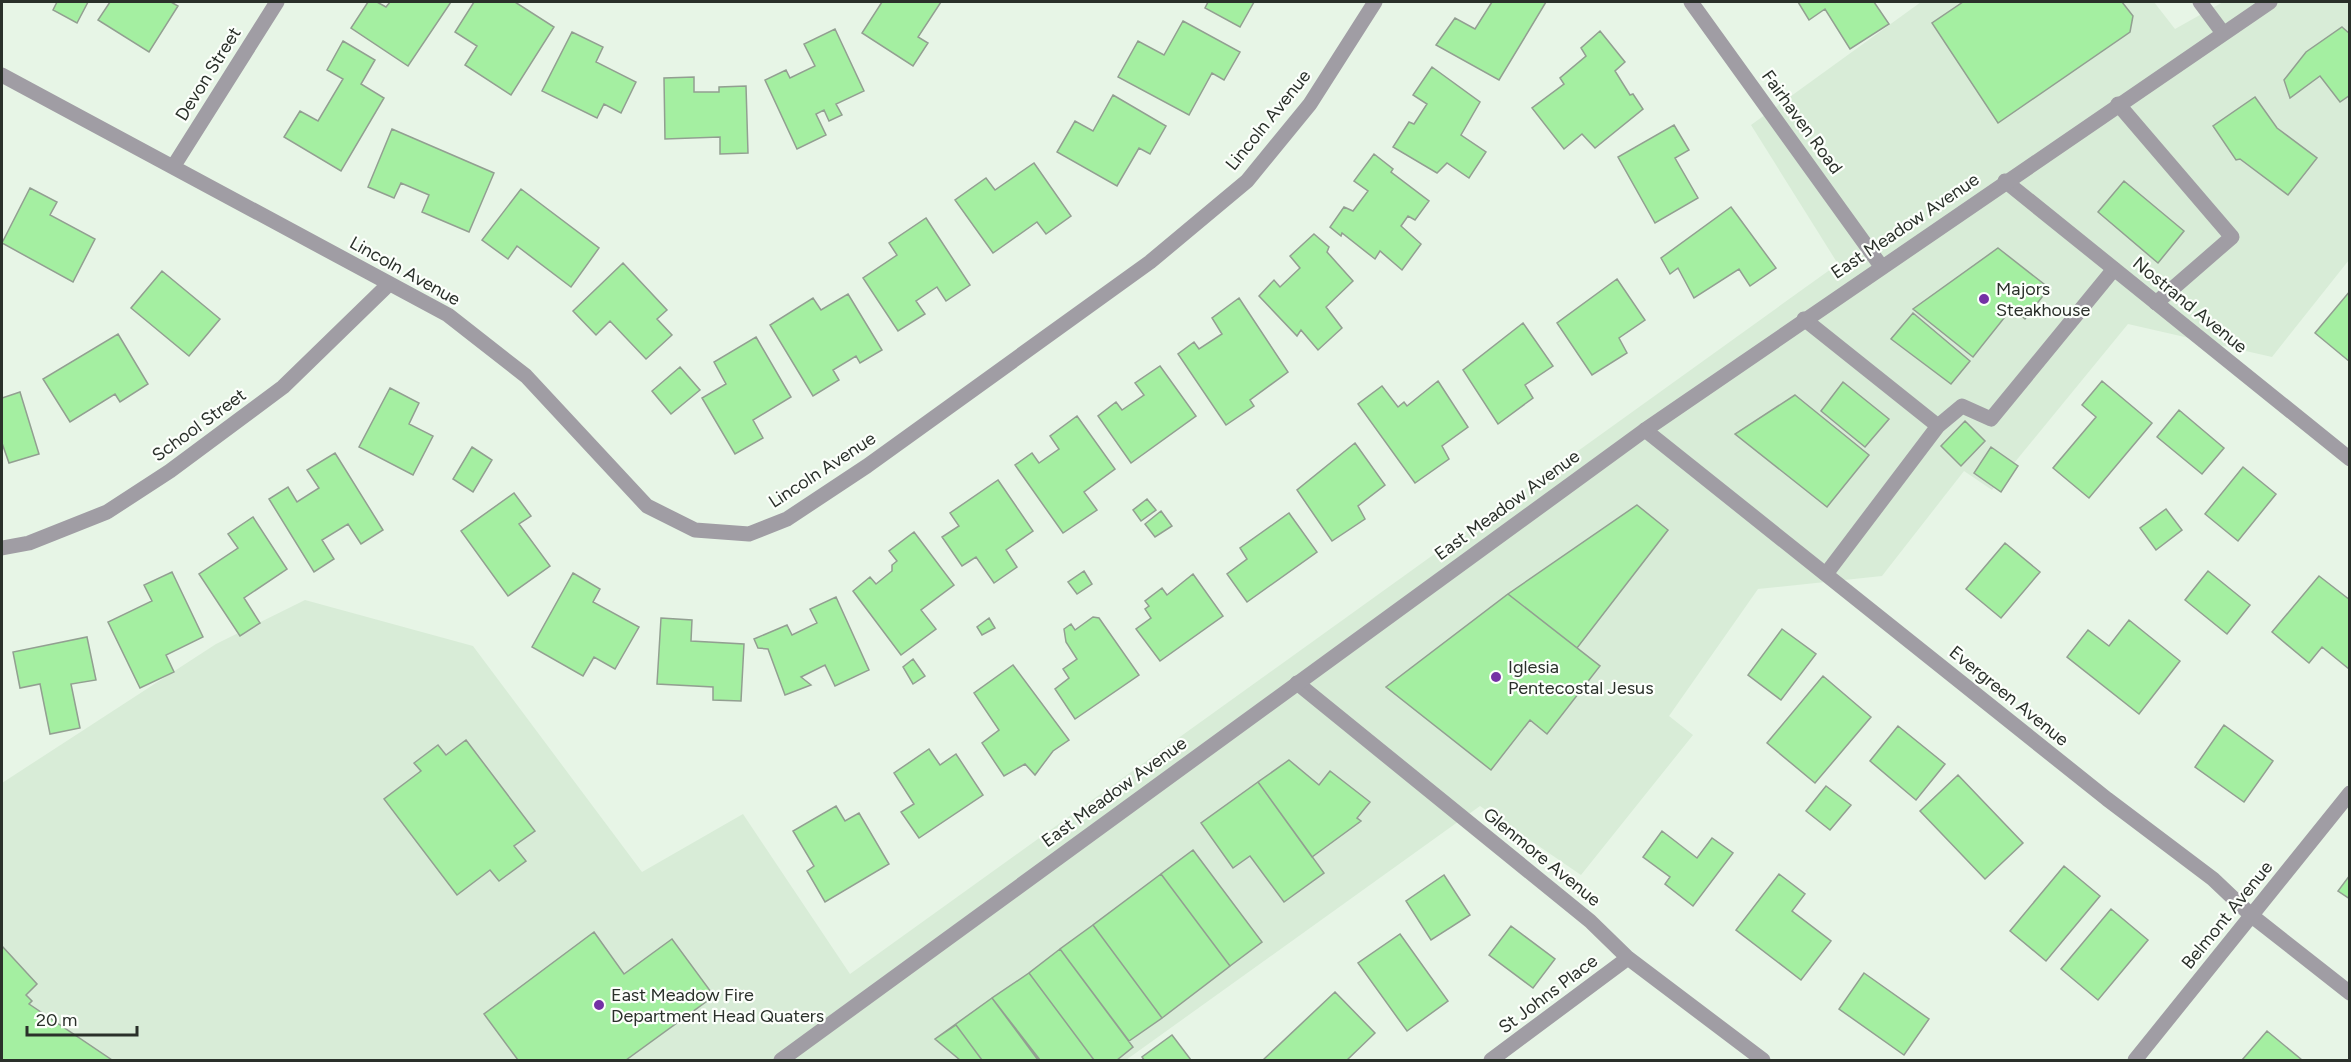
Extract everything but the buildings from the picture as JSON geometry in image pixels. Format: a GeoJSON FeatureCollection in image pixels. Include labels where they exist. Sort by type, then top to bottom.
{"type":"FeatureCollection","features":[{"type":"Feature","properties":{"kind":"street","name":"Devon Street"},"geometry":{"type":"LineString","coordinates":[[173,167],[277,2]]}},
{"type":"Feature","properties":{"kind":"street","name":"Lincoln Avenue"},"geometry":{"type":"LineString","coordinates":[[2,75],[448,315],[526,376],[646,506],[695,530],[749,534],[788,519],[867,466],[1150,262],[1247,181],[1310,104],[1375,2]]}},
{"type":"Feature","properties":{"kind":"street","name":"Fairhaven Road"},"geometry":{"type":"LineString","coordinates":[[1691,2],[1881,266]]}},
{"type":"Feature","properties":{"kind":"street"},"geometry":{"type":"LineString","coordinates":[[2200,2],[2223,33]]}},
{"type":"Feature","properties":{"kind":"street","name":"East Meadow Avenue"},"geometry":{"type":"LineString","coordinates":[[781,1060],[1645,430],[2005,181],[2270,2]]}},
{"type":"Feature","properties":{"kind":"street"},"geometry":{"type":"LineString","coordinates":[[2118,104],[2232,237],[2156,303]]}},
{"type":"Feature","properties":{"kind":"street","name":"Nostrand Avenue"},"geometry":{"type":"LineString","coordinates":[[2005,181],[2349,459]]}},
{"type":"Feature","properties":{"kind":"street"},"geometry":{"type":"LineString","coordinates":[[1826,574],[1938,426],[1962,406],[1991,419],[2114,269]]}},
{"type":"Feature","properties":{"kind":"street","name":"School Street"},"geometry":{"type":"LineString","coordinates":[[2,548],[29,543],[107,512],[170,471],[283,387],[389,284]]}},
{"type":"Feature","properties":{"kind":"street"},"geometry":{"type":"LineString","coordinates":[[1804,319],[1938,426]]}},
{"type":"Feature","properties":{"kind":"street","name":"Evergreen Avenue"},"geometry":{"type":"LineString","coordinates":[[1645,430],[2106,799],[2213,879],[2252,916],[2349,993]]}},
{"type":"Feature","properties":{"kind":"street","name":"Glenmore Avenue"},"geometry":{"type":"LineString","coordinates":[[1297,683],[1590,921],[1628,958],[1763,1060]]}},
{"type":"Feature","properties":{"kind":"street","name":"Belmont Avenue"},"geometry":{"type":"LineString","coordinates":[[2135,1060],[2349,793]]}},
{"type":"Feature","properties":{"kind":"street","name":"St Johns Place"},"geometry":{"type":"LineString","coordinates":[[1491,1060],[1628,958]]}},
{"type":"Feature","properties":{"kind":"shaded area"},"geometry":{"type":"Polygon","coordinates":[[[1921,2],[2154,2],[2175,29],[2223,2],[2349,2],[2349,260],[2272,357],[2128,324],[1992,490],[1964,471],[1882,576],[1758,589],[1669,716],[1693,735],[1581,875],[1480,806],[1126,1060],[2,1060],[2,783],[216,644],[305,600],[473,646],[642,872],[743,814],[850,974],[1838,264],[1751,125],[1921,2]]]}},
{"type":"Feature","properties":{"kind":"place","name":"Majors Steakhouse"},"geometry":{"type":"Point","coordinates":[1984,299]}},
{"type":"Feature","properties":{"kind":"place","name":"Iglesia Pentecostal Jesus"},"geometry":{"type":"Point","coordinates":[1496,677]}},
{"type":"Feature","properties":{"kind":"place","name":"East Meadow Fire Department Head Quaters"},"geometry":{"type":"Point","coordinates":[599,1005]}}]}
